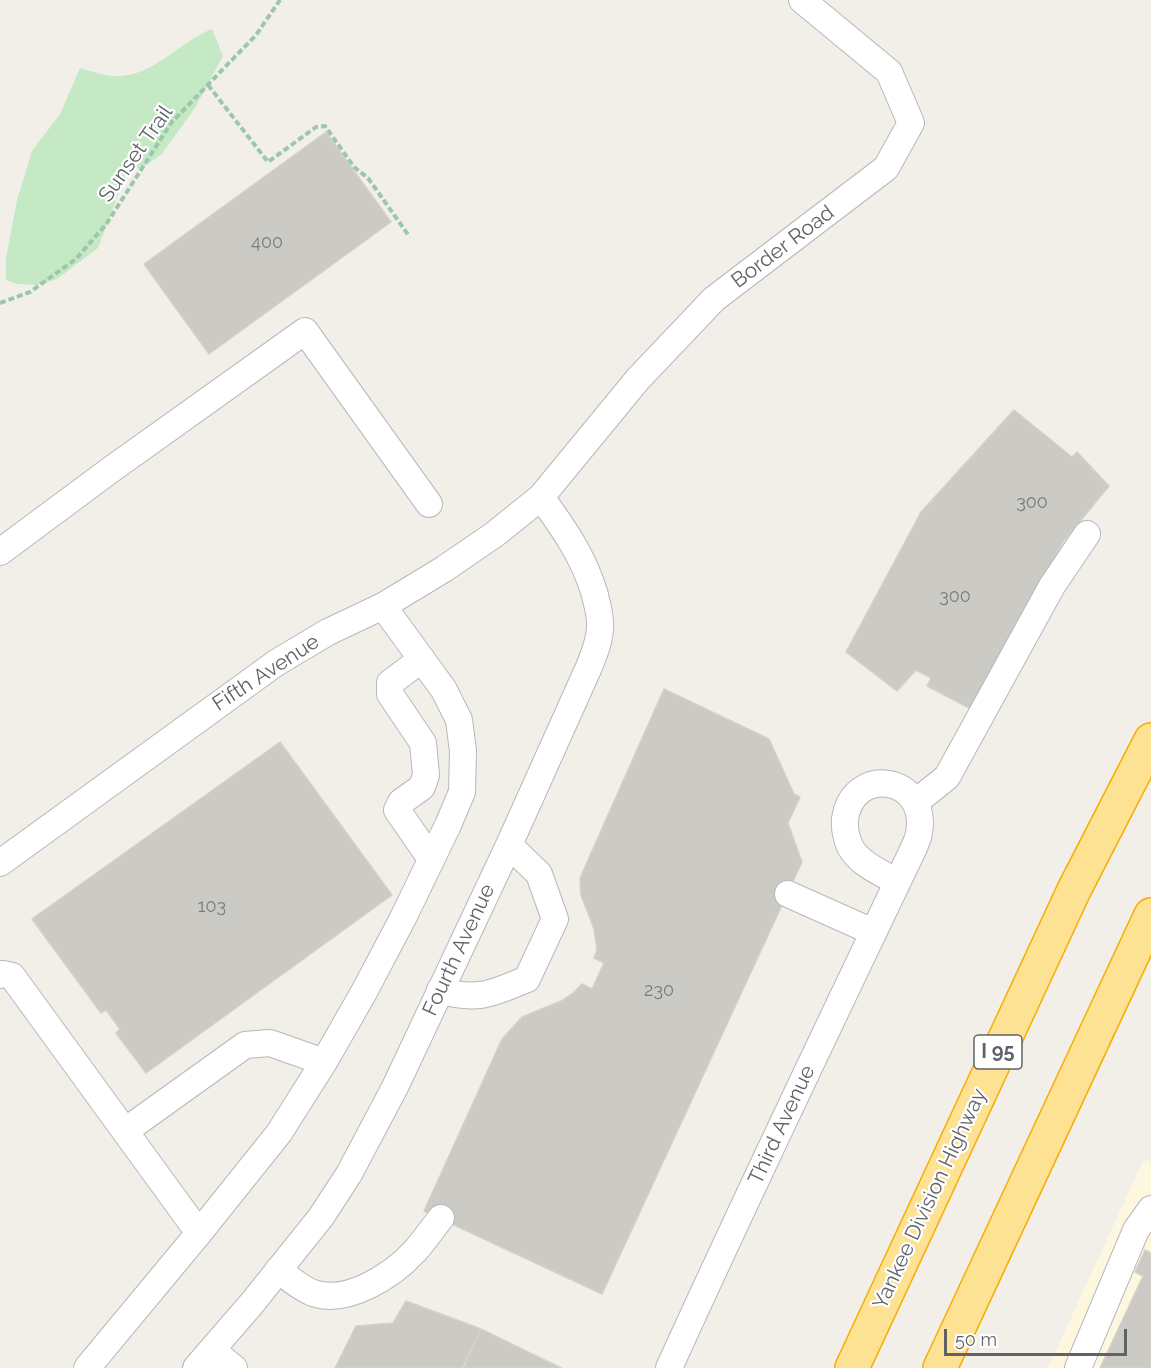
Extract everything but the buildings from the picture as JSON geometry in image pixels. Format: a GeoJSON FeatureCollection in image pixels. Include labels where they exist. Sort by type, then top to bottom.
{"type":"FeatureCollection","features":[{"type":"Feature","properties":{"kind":"highway","name":"Yankee Division Highway"},"geometry":{"type":"LineString","coordinates":[[852,1368],[1074,890],[1151,740]]}},
{"type":"Feature","properties":{"kind":"highway"},"geometry":{"type":"LineString","coordinates":[[940,1368],[1151,915]]}},
{"type":"Feature","properties":{"kind":"street","name":"Border Road"},"geometry":{"type":"LineString","coordinates":[[542,497],[638,379],[714,299],[886,168],[911,123],[889,72],[802,0]]}},
{"type":"Feature","properties":{"kind":"street"},"geometry":{"type":"LineString","coordinates":[[0,552],[305,331],[429,504]]}},
{"type":"Feature","properties":{"kind":"street","name":"Fifth Avenue"},"geometry":{"type":"LineString","coordinates":[[0,863],[276,663],[328,633],[383,606],[444,569],[495,534],[542,497]]}},
{"type":"Feature","properties":{"kind":"street","name":"Fourth Avenue"},"geometry":{"type":"LineString","coordinates":[[204,1359],[331,1205],[350,1174],[395,1087],[509,845],[589,667],[596,649],[600,625],[591,580],[580,553],[542,497]]}},
{"type":"Feature","properties":{"kind":"street"},"geometry":{"type":"LineString","coordinates":[[897,882],[867,865],[851,849],[844,827],[847,808],[854,795],[872,784],[888,783],[905,789],[916,801],[947,777],[1052,586],[1087,534]]}},
{"type":"Feature","properties":{"kind":"street"},"geometry":{"type":"LineString","coordinates":[[87,1368],[279,1133],[324,1062],[364,992],[448,825],[462,792],[464,752],[459,720],[444,690],[383,606]]}},
{"type":"Feature","properties":{"kind":"street"},"geometry":{"type":"LineString","coordinates":[[422,658],[390,683],[390,694],[423,743],[426,775],[422,787],[401,802],[397,810],[431,859]]}},
{"type":"Feature","properties":{"kind":"street","name":"Third Avenue"},"geometry":{"type":"LineString","coordinates":[[669,1368],[919,834],[921,816],[916,801]]}},
{"type":"Feature","properties":{"kind":"street"},"geometry":{"type":"LineString","coordinates":[[440,990],[457,995],[483,996],[528,979],[555,919],[540,874],[509,845]]}},
{"type":"Feature","properties":{"kind":"street"},"geometry":{"type":"LineString","coordinates":[[788,894],[873,932]]}},
{"type":"Feature","properties":{"kind":"street"},"geometry":{"type":"LineString","coordinates":[[0,975],[12,976],[199,1233]]}},
{"type":"Feature","properties":{"kind":"street"},"geometry":{"type":"LineString","coordinates":[[125,1131],[244,1045],[270,1043],[324,1062]]}},
{"type":"Feature","properties":{"kind":"street"},"geometry":{"type":"LineString","coordinates":[[1078,1368],[1136,1230],[1151,1209]]}},
{"type":"Feature","properties":{"kind":"street"},"geometry":{"type":"LineString","coordinates":[[278,1270],[310,1292],[329,1297],[346,1294],[385,1277],[414,1252],[441,1218]]}},
{"type":"Feature","properties":{"kind":"street"},"geometry":{"type":"LineString","coordinates":[[204,1359],[234,1368]]}},
{"type":"Feature","properties":{"kind":"path","name":"Sunset Trail"},"geometry":{"type":"LineString","coordinates":[[0,303],[30,292],[76,259],[107,223],[171,123],[256,35],[280,0]]}},
{"type":"Feature","properties":{"kind":"path"},"geometry":{"type":"LineString","coordinates":[[208,85],[268,162],[316,127],[325,126],[354,167],[369,178],[410,236]]}},
{"type":"Feature","properties":{"kind":"shaded area"},"geometry":{"type":"Polygon","coordinates":[[[1144,1159],[1151,1163],[1151,1368],[1048,1368],[1144,1159]]]}},
{"type":"Feature","properties":{"kind":"green space"},"geometry":{"type":"Polygon","coordinates":[[[212,29],[223,56],[195,108],[161,155],[143,167],[127,171],[98,248],[57,279],[37,285],[17,284],[6,280],[6,258],[17,200],[32,151],[60,114],[80,68],[112,76],[140,72],[212,29]]]}}]}
